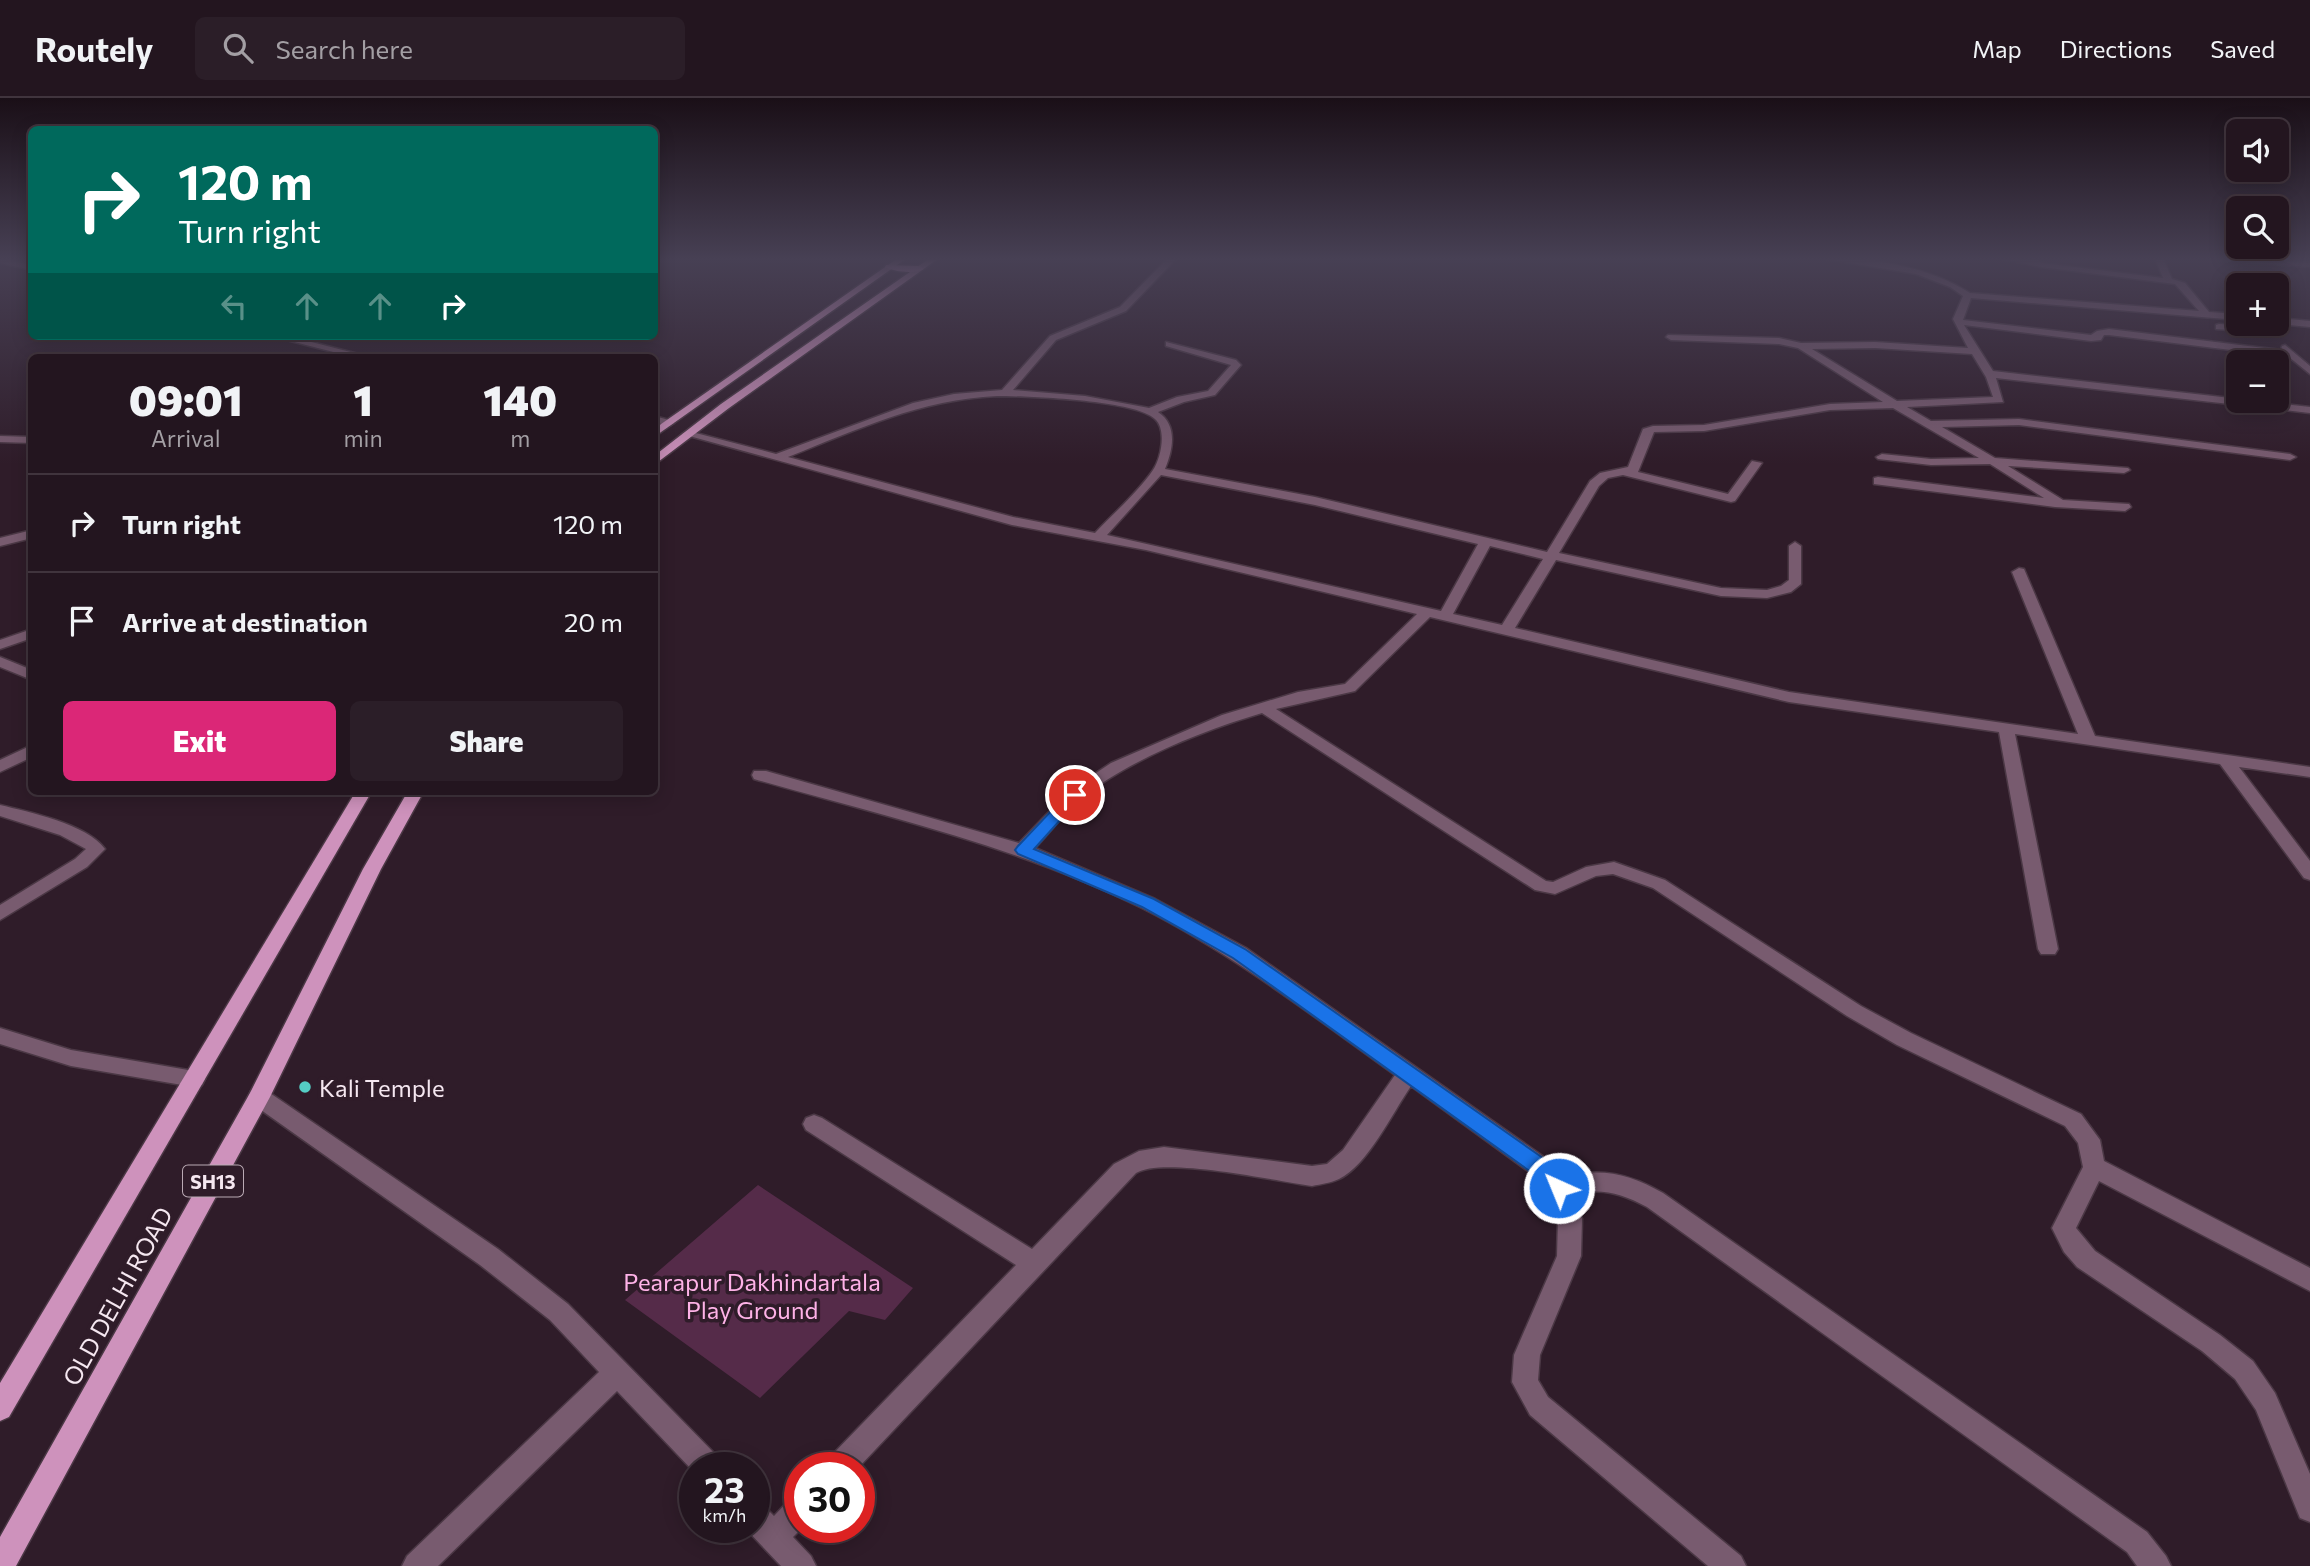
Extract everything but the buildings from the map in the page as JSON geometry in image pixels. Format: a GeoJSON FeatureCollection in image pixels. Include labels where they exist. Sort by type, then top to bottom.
{"type":"FeatureCollection","features":[{"type":"Feature","properties":{"kind":"main road"},"geometry":{"type":"LineString","coordinates":[[658,431],[808,327]]}},
{"type":"Feature","properties":{"kind":"main road"},"geometry":{"type":"LineString","coordinates":[[658,459],[688,434],[838,327]]}},
{"type":"Feature","properties":{"kind":"main road","name":"OLD DELHI ROAD"},"geometry":{"type":"LineString","coordinates":[[0,1408],[362,795]]}},
{"type":"Feature","properties":{"kind":"main road","name":"OLD DELHI ROAD"},"geometry":{"type":"LineString","coordinates":[[0,1566],[259,1097],[372,869],[414,795]]}},
{"type":"Feature","properties":{"kind":"street"},"geometry":{"type":"LineString","coordinates":[[1005,393],[1054,338],[1081,327]]}},
{"type":"Feature","properties":{"kind":"street"},"geometry":{"type":"LineString","coordinates":[[1506,631],[1598,478],[1637,466],[1647,432],[1653,429],[1704,428],[1815,409],[1999,400],[1989,374],[1961,327]]}},
{"type":"Feature","properties":{"kind":"street"},"geometry":{"type":"LineString","coordinates":[[1996,327],[2091,338],[2109,332],[2292,354]]}},
{"type":"Feature","properties":{"kind":"street"},"geometry":{"type":"LineString","coordinates":[[2273,336],[2310,371]]}},
{"type":"Feature","properties":{"kind":"street"},"geometry":{"type":"LineString","coordinates":[[1671,337],[1779,341],[1801,346],[1875,345],[1975,351]]}},
{"type":"Feature","properties":{"kind":"street"},"geometry":{"type":"LineString","coordinates":[[293,340],[352,354]]}},
{"type":"Feature","properties":{"kind":"street"},"geometry":{"type":"LineString","coordinates":[[1150,411],[1181,399],[1211,393],[1236,365],[1169,344]]}},
{"type":"Feature","properties":{"kind":"street"},"geometry":{"type":"LineString","coordinates":[[1801,346],[2060,503]]}},
{"type":"Feature","properties":{"kind":"street"},"geometry":{"type":"LineString","coordinates":[[1989,374],[2310,410]]}},
{"type":"Feature","properties":{"kind":"street"},"geometry":{"type":"LineString","coordinates":[[776,458],[925,403],[965,396],[1005,393],[1114,403],[1150,411],[1160,417],[1165,426],[1165,452],[1158,471],[1098,537]]}},
{"type":"Feature","properties":{"kind":"street"},"geometry":{"type":"LineString","coordinates":[[658,420],[668,423]]}},
{"type":"Feature","properties":{"kind":"street"},"geometry":{"type":"LineString","coordinates":[[1929,424],[2019,422],[2290,457]]}},
{"type":"Feature","properties":{"kind":"street"},"geometry":{"type":"LineString","coordinates":[[688,434],[1012,521],[1146,546],[1789,698],[2088,738],[2310,772]]}},
{"type":"Feature","properties":{"kind":"street"},"geometry":{"type":"LineString","coordinates":[[0,439],[28,440]]}},
{"type":"Feature","properties":{"kind":"street"},"geometry":{"type":"LineString","coordinates":[[1882,457],[1944,463],[1992,461],[2124,470]]}},
{"type":"Feature","properties":{"kind":"street"},"geometry":{"type":"LineString","coordinates":[[1624,472],[1731,498],[1756,463]]}},
{"type":"Feature","properties":{"kind":"street"},"geometry":{"type":"LineString","coordinates":[[1158,471],[1315,500],[1485,542],[1721,592],[1767,594],[1786,589],[1796,581],[1795,546]]}},
{"type":"Feature","properties":{"kind":"street"},"geometry":{"type":"LineString","coordinates":[[1878,481],[2125,508]]}},
{"type":"Feature","properties":{"kind":"street"},"geometry":{"type":"LineString","coordinates":[[0,542],[28,535]]}},
{"type":"Feature","properties":{"kind":"street"},"geometry":{"type":"LineString","coordinates":[[1444,616],[1485,542]]}},
{"type":"Feature","properties":{"kind":"street"},"geometry":{"type":"LineString","coordinates":[[2019,572],[2088,738]]}},
{"type":"Feature","properties":{"kind":"street"},"geometry":{"type":"LineString","coordinates":[[1023,850],[1075,795],[1105,773],[1206,726],[1298,696],[1350,688],[1427,612]]}},
{"type":"Feature","properties":{"kind":"street"},"geometry":{"type":"LineString","coordinates":[[0,645],[28,634]]}},
{"type":"Feature","properties":{"kind":"street"},"geometry":{"type":"LineString","coordinates":[[0,661],[28,674]]}},
{"type":"Feature","properties":{"kind":"street"},"geometry":{"type":"LineString","coordinates":[[1263,707],[1541,886],[1555,888],[1592,871],[1614,868],[1659,884],[1854,1011],[1904,1039],[2073,1120],[2089,1140],[2094,1167],[2064,1228],[2073,1245],[2086,1259],[2211,1343],[2244,1370],[2266,1402],[2310,1508]]}},
{"type":"Feature","properties":{"kind":"street"},"geometry":{"type":"LineString","coordinates":[[2006,727],[2048,949]]}},
{"type":"Feature","properties":{"kind":"street"},"geometry":{"type":"LineString","coordinates":[[0,767],[28,752]]}},
{"type":"Feature","properties":{"kind":"street"},"geometry":{"type":"LineString","coordinates":[[2225,759],[2301,852],[2310,874]]}},
{"type":"Feature","properties":{"kind":"street"},"geometry":{"type":"LineString","coordinates":[[760,775],[1023,850],[1148,903],[1239,953],[1535,1164],[1559,1188],[1570,1219],[1569,1256],[1527,1355],[1525,1382],[1539,1406],[1731,1566]]}},
{"type":"Feature","properties":{"kind":"street"},"geometry":{"type":"LineString","coordinates":[[0,810],[74,835],[91,842],[96,849],[81,863],[0,914]]}},
{"type":"Feature","properties":{"kind":"street"},"geometry":{"type":"LineString","coordinates":[[0,1036],[32,1049],[77,1059],[194,1079]]}},
{"type":"Feature","properties":{"kind":"street"},"geometry":{"type":"LineString","coordinates":[[854,1452],[1135,1160],[1151,1156],[1171,1157],[1311,1177],[1333,1172],[1351,1157],[1408,1073]]}},
{"type":"Feature","properties":{"kind":"street"},"geometry":{"type":"LineString","coordinates":[[259,1097],[489,1257],[559,1312],[694,1452]]}},
{"type":"Feature","properties":{"kind":"street"},"geometry":{"type":"LineString","coordinates":[[814,1124],[1034,1263]]}},
{"type":"Feature","properties":{"kind":"street"},"geometry":{"type":"LineString","coordinates":[[2094,1167],[2310,1280]]}},
{"type":"Feature","properties":{"kind":"street"},"geometry":{"type":"LineString","coordinates":[[1559,1188],[1586,1180],[1605,1179],[1630,1185],[1655,1200],[2137,1542],[2156,1566]]}},
{"type":"Feature","properties":{"kind":"street"},"geometry":{"type":"LineString","coordinates":[[417,1566],[618,1372]]}},
{"type":"Feature","properties":{"kind":"street"},"geometry":{"type":"LineString","coordinates":[[770,1533],[801,1566]]}},
{"type":"Feature","properties":{"kind":"green space","name":"Pearapur Dakhindartala Play Ground"},"geometry":{"type":"Polygon","coordinates":[[[758,1185],[913,1288],[885,1320],[849,1311],[760,1398],[625,1300],[758,1185]]]}},
{"type":"Feature","properties":{"kind":"place","name":"Kali Temple"},"geometry":{"type":"Point","coordinates":[305,1087]}},
{"type":"Feature","properties":{"kind":"route"},"geometry":{"type":"LineString","coordinates":[[1075,795],[1023,850],[1148,903],[1239,953],[1535,1164],[1559,1188]]}}]}
